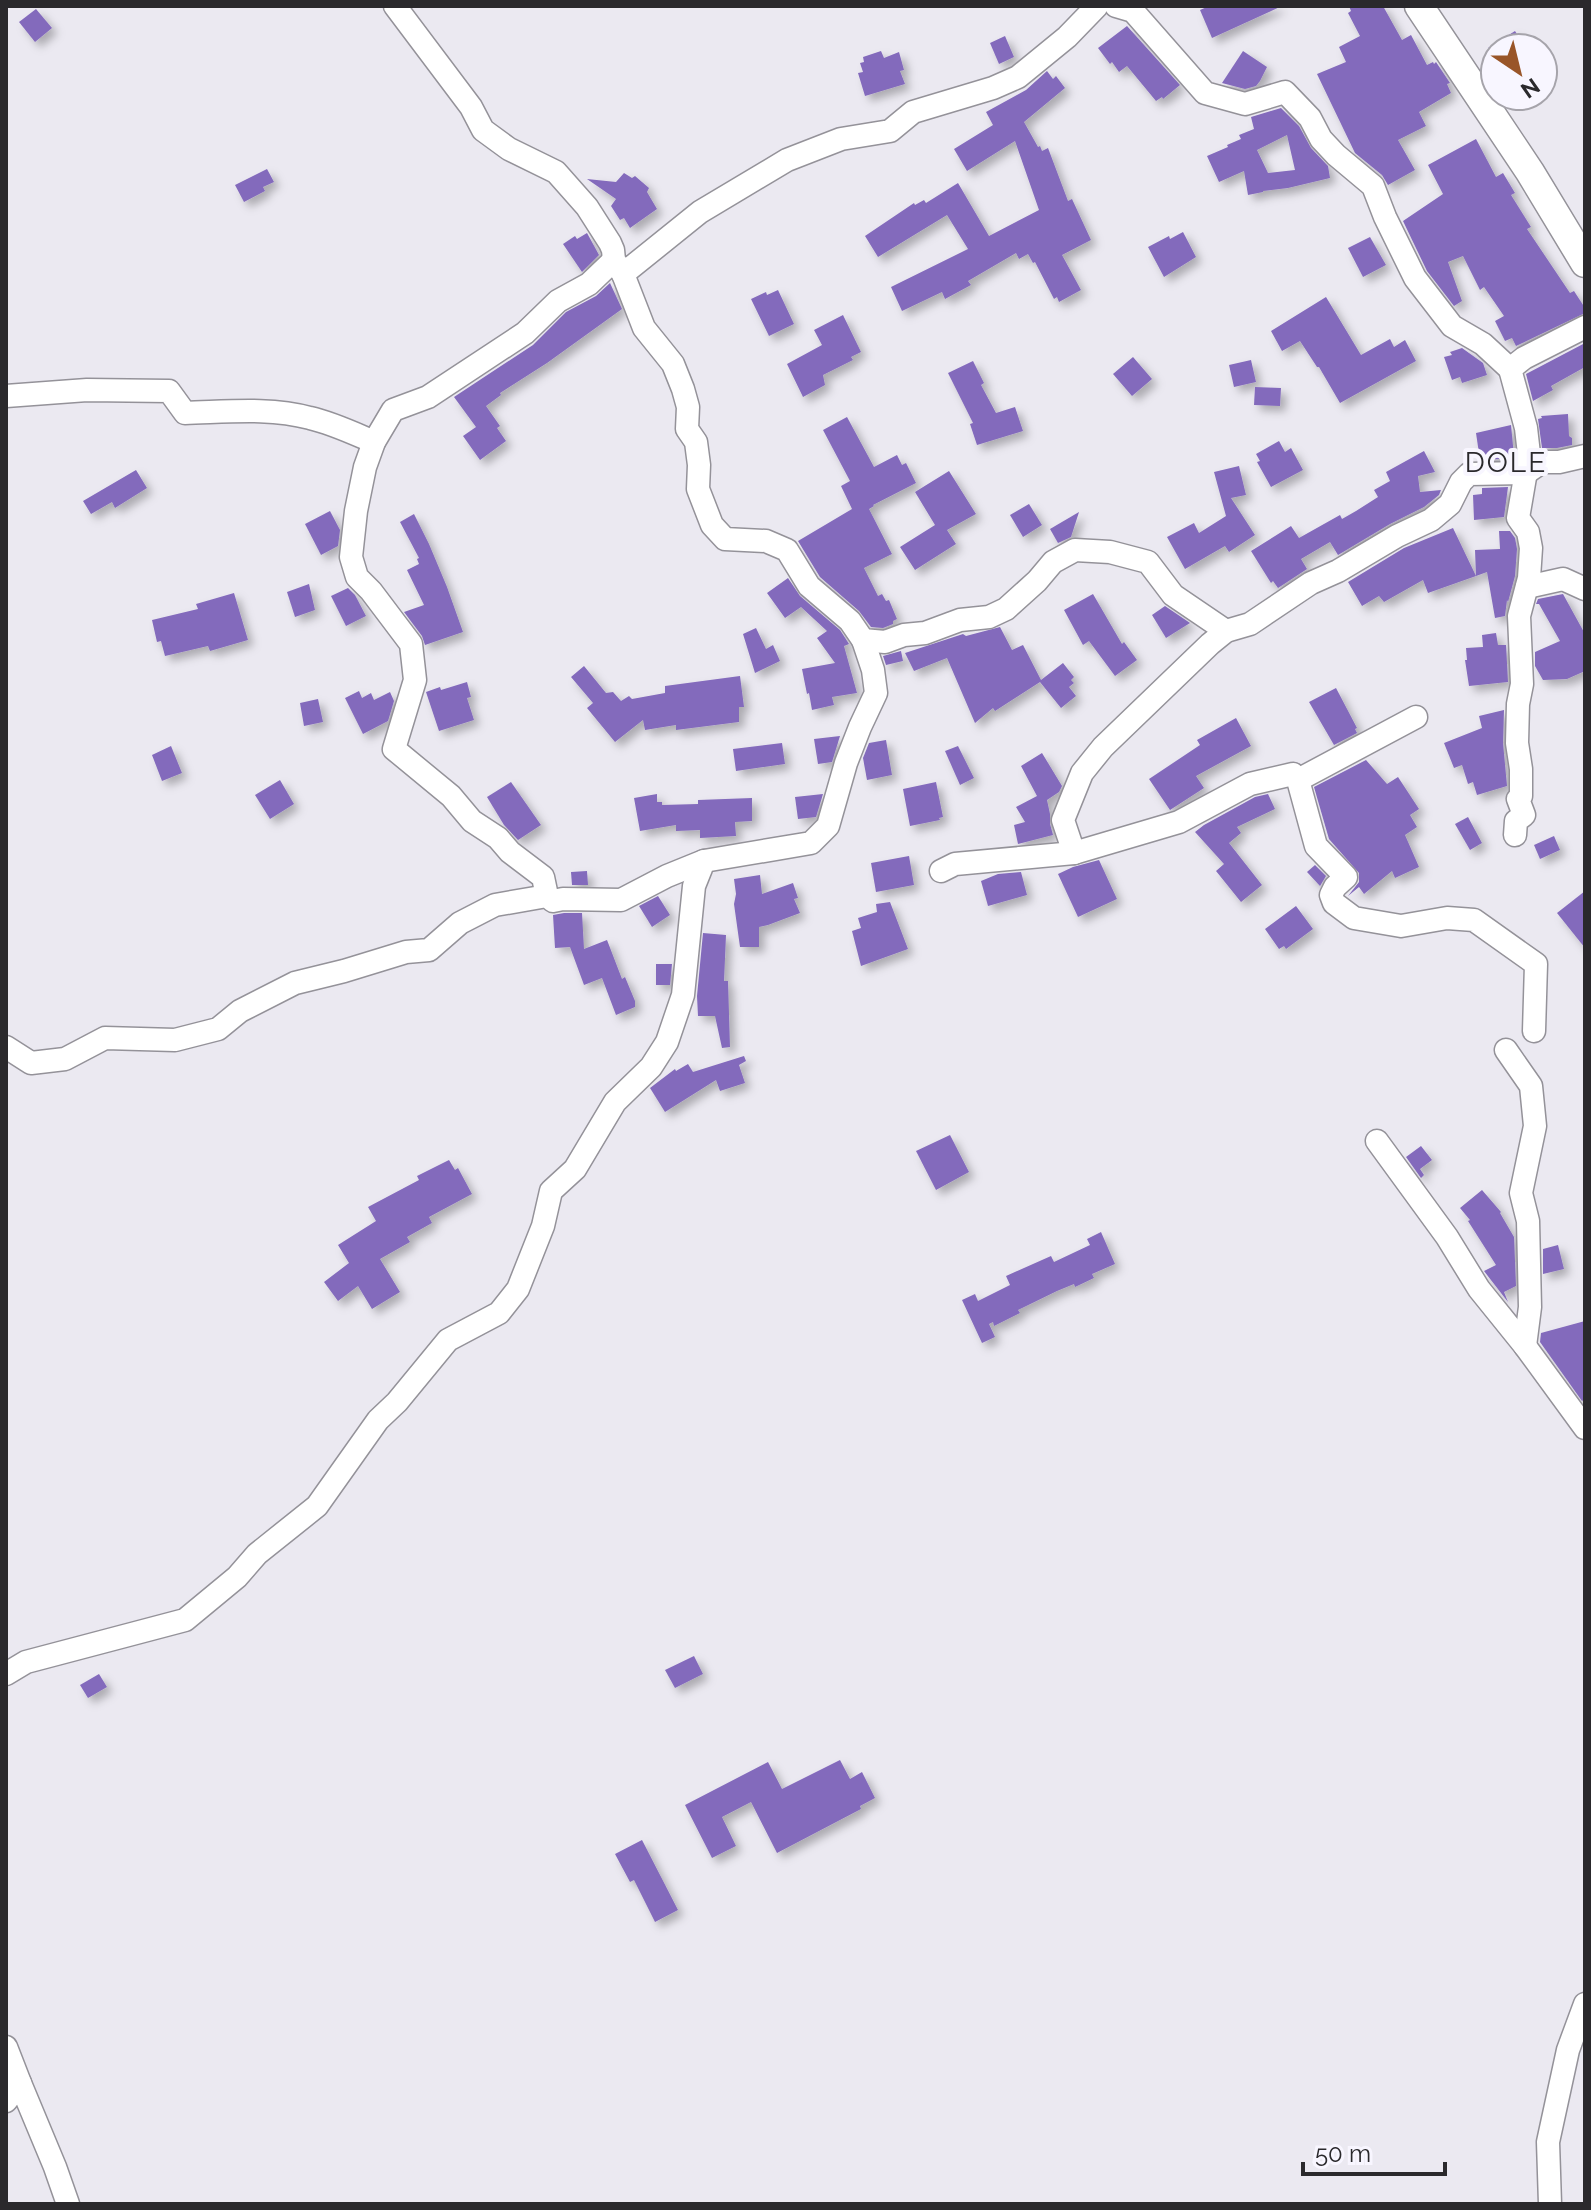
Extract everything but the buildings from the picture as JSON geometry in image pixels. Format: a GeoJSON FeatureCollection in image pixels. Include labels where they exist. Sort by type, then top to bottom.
{"type":"FeatureCollection","features":[{"type":"Feature","properties":{"kind":"street"},"geometry":{"type":"LineString","coordinates":[[395,6],[471,107],[483,130],[509,149],[556,172],[597,222],[613,250],[618,267],[644,328],[673,364],[683,389],[688,407],[687,429],[696,442],[698,489],[712,525],[725,539],[766,541],[787,550],[809,586],[850,621],[863,640],[873,670],[876,693],[846,763],[828,826],[811,843],[704,861],[621,900],[553,901],[547,896],[543,877],[510,852],[498,838],[472,821],[451,796],[394,749],[415,680],[411,644],[357,577],[351,557],[365,467],[374,442],[393,410],[428,397],[525,333],[558,301],[618,267],[700,212],[787,160],[841,139],[890,131],[913,112],[993,88],[1018,77],[1067,37],[1097,6]]}},
{"type":"Feature","properties":{"kind":"street"},"geometry":{"type":"LineString","coordinates":[[1116,6],[1133,11],[1205,93],[1245,104],[1285,92],[1297,103],[1310,118],[1321,139],[1373,186],[1415,278],[1452,326],[1483,344],[1510,369],[1526,428],[1529,454],[1518,518],[1528,532],[1531,548],[1527,587],[1519,616],[1522,684],[1518,704],[1517,743],[1521,769],[1521,796],[1518,799],[1524,815],[1516,821],[1515,835]]}},
{"type":"Feature","properties":{"kind":"street"},"geometry":{"type":"LineString","coordinates":[[1419,6],[1530,172],[1585,263]]}},
{"type":"Feature","properties":{"kind":"street"},"geometry":{"type":"LineString","coordinates":[[1510,369],[1524,358],[1585,327]]}},
{"type":"Feature","properties":{"kind":"street"},"geometry":{"type":"LineString","coordinates":[[6,396],[87,390],[169,391],[185,413],[255,411],[306,417],[374,442]]}},
{"type":"Feature","properties":{"kind":"street"},"geometry":{"type":"LineString","coordinates":[[1074,853],[1063,820],[1082,773],[1103,747],[1226,631],[1250,624],[1311,583],[1431,520],[1450,504],[1461,482],[1469,474],[1526,473],[1542,462],[1585,456]]}},
{"type":"Feature","properties":{"kind":"street"},"geometry":{"type":"LineString","coordinates":[[863,640],[885,642],[904,635],[925,633],[960,620],[989,617],[1006,609],[1053,562],[1075,550],[1110,552],[1148,562],[1173,595],[1226,631]]}},
{"type":"Feature","properties":{"kind":"street"},"geometry":{"type":"LineString","coordinates":[[1527,587],[1563,579],[1585,589]]}},
{"type":"Feature","properties":{"kind":"street"},"geometry":{"type":"LineString","coordinates":[[1298,780],[1416,717]]}},
{"type":"Feature","properties":{"kind":"street"},"geometry":{"type":"LineString","coordinates":[[941,871],[955,864],[1074,853],[1179,822],[1250,784],[1293,774],[1298,780],[1316,846],[1346,877],[1331,895],[1334,903],[1354,918],[1401,926],[1447,918],[1474,920],[1536,964],[1534,1031]]}},
{"type":"Feature","properties":{"kind":"street"},"geometry":{"type":"LineString","coordinates":[[6,1674],[26,1662],[185,1620],[237,1577],[257,1554],[317,1506],[378,1420],[397,1402],[448,1340],[499,1313],[518,1289],[543,1226],[551,1191],[575,1169],[615,1102],[651,1067],[667,1042],[683,995],[694,886],[704,861]]}},
{"type":"Feature","properties":{"kind":"street"},"geometry":{"type":"LineString","coordinates":[[6,1047],[31,1063],[65,1059],[105,1038],[175,1040],[218,1029],[240,1011],[295,983],[406,952],[429,950],[460,923],[495,905],[547,896]]}},
{"type":"Feature","properties":{"kind":"street"},"geometry":{"type":"LineString","coordinates":[[1506,1050],[1531,1086],[1535,1126],[1521,1193],[1528,1221],[1530,1307],[1525,1346]]}},
{"type":"Feature","properties":{"kind":"street"},"geometry":{"type":"LineString","coordinates":[[1377,1141],[1447,1237],[1479,1289],[1585,1428]]}},
{"type":"Feature","properties":{"kind":"street"},"geometry":{"type":"LineString","coordinates":[[1550,2204],[1548,2142],[1568,2050],[1585,2004]]}},
{"type":"Feature","properties":{"kind":"street"},"geometry":{"type":"LineString","coordinates":[[6,2047],[68,2204]]}},
{"type":"Feature","properties":{"kind":"street"},"geometry":{"type":"LineString","coordinates":[[6,2101],[20,2083]]}},
{"type":"Feature","properties":{"kind":"district","name":"DOLE"},"geometry":{"type":"Point","coordinates":[1506,462]}}]}
